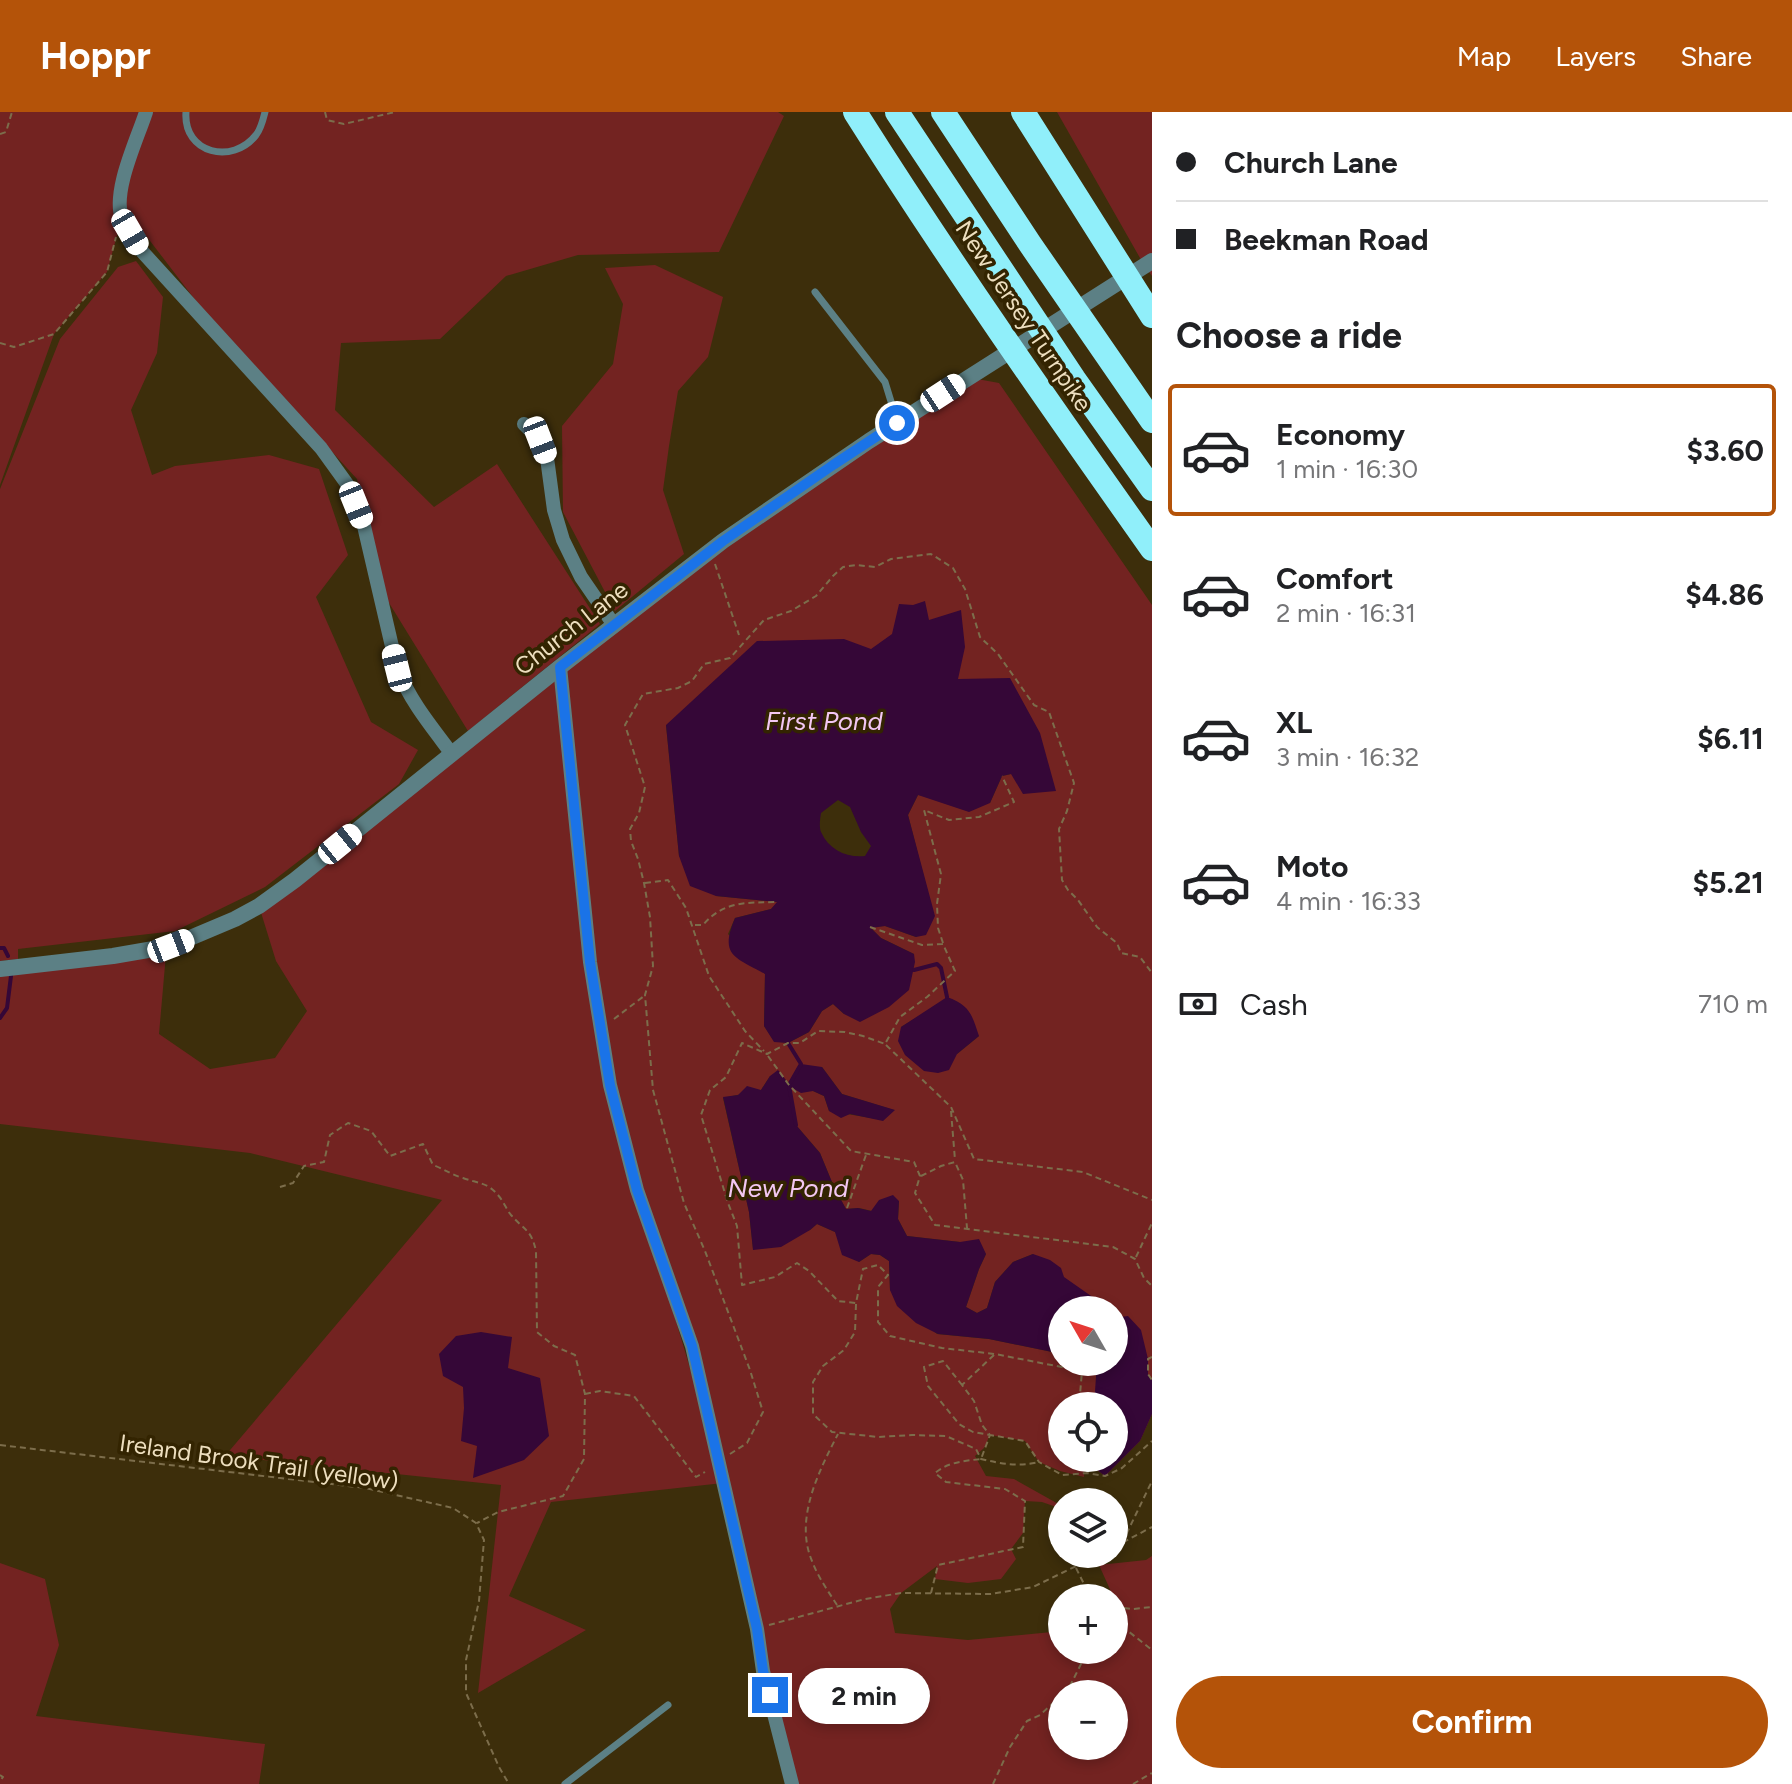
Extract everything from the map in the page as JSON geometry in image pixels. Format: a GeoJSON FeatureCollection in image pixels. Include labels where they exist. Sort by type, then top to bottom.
{"type":"FeatureCollection","features":[{"type":"Feature","properties":{"kind":"highway","name":"New Jersey Turnpike"},"geometry":{"type":"LineString","coordinates":[[855,112],[1027,371],[1152,549]]}},
{"type":"Feature","properties":{"kind":"highway","name":"New Jersey Turnpike"},"geometry":{"type":"LineString","coordinates":[[897,112],[1074,379],[1152,489]]}},
{"type":"Feature","properties":{"kind":"highway","name":"New Jersey Turnpike"},"geometry":{"type":"LineString","coordinates":[[943,112],[1152,421]]}},
{"type":"Feature","properties":{"kind":"highway"},"geometry":{"type":"LineString","coordinates":[[958,112],[1030,244]]}},
{"type":"Feature","properties":{"kind":"highway"},"geometry":{"type":"LineString","coordinates":[[1023,112],[1152,316]]}},
{"type":"Feature","properties":{"kind":"street"},"geometry":{"type":"LineString","coordinates":[[146,112],[122,184],[122,217],[138,247],[321,448],[347,484],[364,526],[404,687],[452,754]]}},
{"type":"Feature","properties":{"kind":"street","name":"Church Lane"},"geometry":{"type":"LineString","coordinates":[[0,969],[171,946],[221,926],[259,906],[711,550],[966,377],[1152,261]]}},
{"type":"Feature","properties":{"kind":"street"},"geometry":{"type":"LineString","coordinates":[[524,424],[540,440],[547,458],[554,510],[563,540],[581,577],[614,625]]}},
{"type":"Feature","properties":{"kind":"street"},"geometry":{"type":"LineString","coordinates":[[560,667],[590,962],[610,1085],[637,1190],[692,1346],[757,1629],[763,1671],[792,1784]]}},
{"type":"Feature","properties":{"kind":"lane"},"geometry":{"type":"LineString","coordinates":[[186,112],[185,127],[192,140],[205,149],[235,151],[248,143],[260,128],[265,112]]}},
{"type":"Feature","properties":{"kind":"lane"},"geometry":{"type":"LineString","coordinates":[[815,292],[885,382],[897,423]]}},
{"type":"Feature","properties":{"kind":"lane"},"geometry":{"type":"LineString","coordinates":[[565,1784],[668,1705]]}},
{"type":"Feature","properties":{"kind":"path"},"geometry":{"type":"LineString","coordinates":[[0,134],[6,132],[12,112]]}},
{"type":"Feature","properties":{"kind":"path"},"geometry":{"type":"LineString","coordinates":[[325,112],[327,120],[344,124],[395,112]]}},
{"type":"Feature","properties":{"kind":"path"},"geometry":{"type":"LineString","coordinates":[[0,343],[14,347],[54,334],[107,272],[122,217]]}},
{"type":"Feature","properties":{"kind":"path"},"geometry":{"type":"LineString","coordinates":[[711,550],[739,635]]}},
{"type":"Feature","properties":{"kind":"path"},"geometry":{"type":"LineString","coordinates":[[585,1394],[600,1391],[634,1396],[696,1477],[747,1443],[763,1412],[739,1340],[684,1203],[653,1090],[645,995],[653,966],[650,917],[630,829],[639,813],[645,787],[625,725],[643,694],[678,688],[692,681],[704,664],[730,658],[764,620],[791,611],[816,596],[843,567],[875,567],[891,559],[931,554],[953,568],[965,589],[980,637],[998,654],[1034,705],[1049,712],[1074,783],[1059,829],[1062,880],[1097,927],[1117,943],[1121,953],[1140,957],[1152,973]]}},
{"type":"Feature","properties":{"kind":"path"},"geometry":{"type":"LineString","coordinates":[[885,1044],[900,1017],[955,971],[938,928],[941,874],[924,810],[949,820],[979,817],[1014,802],[1002,776]]}},
{"type":"Feature","properties":{"kind":"path"},"geometry":{"type":"LineString","coordinates":[[644,883],[668,880],[686,908],[709,976],[745,1031],[767,1054],[789,1085],[851,1151],[914,1162],[920,1176],[915,1193],[935,1225],[1113,1247],[1135,1259],[1144,1278],[1152,1286]]}},
{"type":"Feature","properties":{"kind":"path"},"geometry":{"type":"LineString","coordinates":[[693,925],[703,925],[713,913],[740,903],[778,902]]}},
{"type":"Feature","properties":{"kind":"path"},"geometry":{"type":"LineString","coordinates":[[870,927],[922,945],[943,944]]}},
{"type":"Feature","properties":{"kind":"path"},"geometry":{"type":"LineString","coordinates":[[611,1021],[645,995]]}},
{"type":"Feature","properties":{"kind":"path"},"geometry":{"type":"LineString","coordinates":[[767,1054],[788,1043],[800,1043],[818,1031],[845,1032],[885,1044],[951,1107],[974,1159],[1083,1172],[1152,1200]]}},
{"type":"Feature","properties":{"kind":"path"},"geometry":{"type":"LineString","coordinates":[[767,1054],[742,1043],[726,1077],[710,1090],[701,1115],[737,1226],[742,1285],[775,1277],[797,1263],[838,1301],[856,1303]]}},
{"type":"Feature","properties":{"kind":"path"},"geometry":{"type":"LineString","coordinates":[[951,1107],[955,1162],[963,1180],[967,1229]]}},
{"type":"Feature","properties":{"kind":"path"},"geometry":{"type":"LineString","coordinates":[[280,1187],[293,1183],[304,1166],[324,1162],[330,1135],[348,1123],[371,1131],[390,1156],[423,1144],[433,1165],[462,1178],[486,1184],[497,1193],[511,1215],[526,1227],[533,1239],[536,1251],[537,1332],[554,1346],[575,1355],[585,1394],[584,1459],[563,1496],[498,1512],[476,1523],[484,1540],[479,1601],[466,1660],[466,1693],[509,1784]]}},
{"type":"Feature","properties":{"kind":"path"},"geometry":{"type":"LineString","coordinates":[[847,1208],[867,1154]]}},
{"type":"Feature","properties":{"kind":"path"},"geometry":{"type":"LineString","coordinates":[[920,1176],[955,1162]]}},
{"type":"Feature","properties":{"kind":"path"},"geometry":{"type":"LineString","coordinates":[[1135,1259],[1152,1223]]}},
{"type":"Feature","properties":{"kind":"path"},"geometry":{"type":"LineString","coordinates":[[981,1459],[976,1449],[946,1436],[878,1437],[832,1432],[813,1414],[813,1382],[823,1366],[844,1350],[855,1332],[856,1303],[863,1269],[878,1265],[888,1275],[878,1287],[878,1322],[890,1336],[942,1348],[995,1354],[1082,1371],[1080,1392]]}},
{"type":"Feature","properties":{"kind":"path"},"geometry":{"type":"LineString","coordinates":[[962,1385],[995,1354]]}},
{"type":"Feature","properties":{"kind":"path"},"geometry":{"type":"LineString","coordinates":[[1152,1357],[1148,1359],[1148,1374],[1152,1380]]}},
{"type":"Feature","properties":{"kind":"path"},"geometry":{"type":"LineString","coordinates":[[990,1435],[982,1425],[974,1401],[943,1361],[924,1367],[928,1386],[959,1424],[973,1432],[990,1435],[1025,1441],[1039,1462],[1062,1475],[1087,1473],[1105,1476],[1122,1468],[1152,1441]]}},
{"type":"Feature","properties":{"kind":"path"},"geometry":{"type":"LineString","coordinates":[[838,1606],[810,1558],[805,1528],[820,1470],[839,1433]]}},
{"type":"Feature","properties":{"kind":"path"},"geometry":{"type":"LineString","coordinates":[[981,1459],[990,1435]]}},
{"type":"Feature","properties":{"kind":"path","name":"Ireland Brook Trail (yellow)"},"geometry":{"type":"LineString","coordinates":[[0,1445],[365,1488],[453,1508],[476,1523]]}},
{"type":"Feature","properties":{"kind":"path"},"geometry":{"type":"LineString","coordinates":[[931,1593],[938,1565],[1023,1547],[1025,1501],[1005,1489],[946,1482],[935,1473],[942,1467],[962,1461],[981,1459],[1011,1466],[1039,1462]]}},
{"type":"Feature","properties":{"kind":"path"},"geometry":{"type":"LineString","coordinates":[[1128,1531],[1152,1481]]}},
{"type":"Feature","properties":{"kind":"path"},"geometry":{"type":"LineString","coordinates":[[1128,1540],[1152,1527]]}},
{"type":"Feature","properties":{"kind":"path"},"geometry":{"type":"LineString","coordinates":[[757,1629],[865,1599],[901,1593],[991,1594],[1033,1587],[1073,1568]]}},
{"type":"Feature","properties":{"kind":"path"},"geometry":{"type":"LineString","coordinates":[[1128,1608],[1152,1607]]}},
{"type":"Feature","properties":{"kind":"path"},"geometry":{"type":"LineString","coordinates":[[1128,1631],[1152,1650]]}},
{"type":"Feature","properties":{"kind":"path"},"geometry":{"type":"LineString","coordinates":[[993,1784],[1010,1747],[1027,1721],[1048,1707]]}},
{"type":"Feature","properties":{"kind":"path"},"geometry":{"type":"LineString","coordinates":[[1133,1784],[1152,1773]]}},
{"type":"Feature","properties":{"kind":"path"},"geometry":{"type":"LineString","coordinates":[[0,1775],[3,1777],[0,1781]]}},
{"type":"Feature","properties":{"kind":"shaded area"},"geometry":{"type":"Polygon","coordinates":[[[0,112],[778,112],[784,116],[719,252],[578,255],[506,276],[440,339],[341,343],[335,410],[434,507],[497,464],[600,624],[468,731],[386,598],[357,479],[206,314],[121,203],[122,217],[107,272],[54,334],[0,485],[0,112]]]}},
{"type":"Feature","properties":{"kind":"shaded area"},"geometry":{"type":"Polygon","coordinates":[[[1057,112],[1152,112],[1152,276],[1144,265],[1057,112]]]}},
{"type":"Feature","properties":{"kind":"shaded area"},"geometry":{"type":"Polygon","coordinates":[[[136,261],[163,297],[157,353],[131,410],[152,475],[175,466],[269,455],[319,469],[348,555],[316,597],[371,722],[418,750],[399,784],[265,887],[175,931],[18,949],[18,959],[0,961],[0,489],[60,339],[118,267],[136,261]]]}},
{"type":"Feature","properties":{"kind":"shaded area"},"geometry":{"type":"Polygon","coordinates":[[[655,265],[723,297],[708,357],[678,391],[669,446],[663,490],[684,554],[615,611],[563,512],[562,426],[613,364],[623,304],[605,268],[655,265]]]}},
{"type":"Feature","properties":{"kind":"shaded area"},"geometry":{"type":"Polygon","coordinates":[[[966,377],[999,383],[1152,605],[1152,1414],[1140,1441],[1128,1453],[1128,1392],[1048,1392],[1048,1466],[1039,1462],[1025,1441],[990,1435],[984,1448],[975,1456],[986,1476],[1014,1479],[1048,1498],[1048,1504],[1025,1501],[1023,1533],[1011,1549],[1016,1559],[1001,1579],[968,1583],[935,1579],[937,1566],[901,1593],[890,1609],[895,1633],[968,1640],[1048,1632],[1048,1664],[1128,1664],[1128,1584],[1108,1584],[1100,1568],[1128,1568],[1128,1562],[1146,1560],[1152,1556],[1152,1784],[792,1784],[723,1483],[551,1502],[509,1596],[586,1630],[478,1693],[501,1485],[225,1456],[442,1200],[250,1153],[0,1124],[0,976],[166,954],[159,1034],[210,1069],[275,1058],[307,1011],[276,961],[259,906],[560,667],[966,377]],[[666,725],[679,856],[716,896],[778,902],[771,909],[735,918],[728,934],[765,974],[764,1026],[774,1041],[788,1043],[809,1032],[822,1011],[833,1004],[844,1014],[914,954],[881,938],[870,927],[885,926],[916,937],[934,916],[908,815],[918,795],[990,803],[1002,776],[1011,774],[1040,733],[666,725]],[[919,1016],[901,1027],[957,1054],[979,1036],[919,1016]],[[822,1067],[813,1091],[824,1096],[829,1111],[883,1120],[894,1110],[842,1094],[822,1067]],[[770,1076],[761,1090],[723,1098],[749,1212],[753,1249],[810,1230],[817,1224],[835,1232],[859,1262],[871,1254],[889,1261],[890,1290],[937,1334],[989,1339],[1048,1351],[1048,1376],[1128,1376],[1128,1296],[1048,1296],[1048,1307],[1035,1313],[1022,1303],[1020,1292],[1042,1272],[1033,1254],[1013,1262],[995,1282],[987,1308],[977,1313],[966,1307],[986,1254],[960,1242],[907,1236],[898,1219],[899,1201],[872,1211],[846,1209],[820,1153],[796,1125],[789,1085],[770,1076]],[[643,1210],[719,1466],[692,1345],[643,1210]]]}},
{"type":"Feature","properties":{"kind":"shaded area"},"geometry":{"type":"Polygon","coordinates":[[[1064,1472],[1084,1472],[1084,1477],[1064,1472]]]}},
{"type":"Feature","properties":{"kind":"shaded area"},"geometry":{"type":"Polygon","coordinates":[[[0,1563],[45,1579],[59,1645],[36,1716],[265,1744],[259,1784],[0,1784],[0,1563]]]}},
{"type":"Feature","properties":{"kind":"water","name":"First Pond"},"geometry":{"type":"Polygon","coordinates":[[[925,601],[929,620],[961,610],[965,647],[958,679],[1010,678],[1040,733],[1056,791],[1023,794],[1011,774],[1002,776],[990,803],[969,812],[918,795],[908,815],[935,916],[926,935],[916,937],[885,926],[871,928],[881,938],[914,954],[909,990],[889,1007],[860,1022],[833,1004],[822,1011],[809,1032],[788,1043],[774,1042],[764,1026],[765,974],[738,959],[730,948],[729,940],[735,918],[771,909],[777,902],[716,896],[690,886],[679,856],[666,725],[757,641],[844,639],[871,649],[892,634],[899,604],[913,605],[925,601]],[[838,800],[821,813],[820,830],[839,852],[865,856],[871,846],[850,807],[838,800]]]}},
{"type":"Feature","properties":{"kind":"water"},"geometry":{"type":"Polygon","coordinates":[[[947,997],[969,1012],[979,1036],[957,1054],[949,1070],[938,1073],[924,1071],[905,1055],[898,1041],[901,1027],[947,997]]]}},
{"type":"Feature","properties":{"kind":"water","name":"New Pond"},"geometry":{"type":"Polygon","coordinates":[[[801,1064],[822,1067],[842,1094],[895,1110],[883,1121],[850,1114],[841,1118],[829,1111],[824,1096],[813,1091],[801,1093],[789,1086],[796,1125],[820,1153],[846,1209],[871,1211],[879,1200],[893,1195],[899,1201],[898,1219],[907,1236],[960,1242],[979,1239],[986,1254],[966,1307],[977,1313],[987,1308],[995,1282],[1013,1262],[1033,1254],[1050,1260],[1061,1268],[1064,1277],[1091,1296],[1048,1296],[1048,1351],[989,1339],[938,1334],[916,1323],[897,1306],[890,1290],[889,1261],[880,1255],[871,1254],[859,1262],[842,1255],[835,1232],[817,1224],[781,1247],[753,1250],[749,1212],[723,1097],[738,1095],[747,1086],[761,1090],[778,1070],[789,1084],[801,1064]]]}},
{"type":"Feature","properties":{"kind":"water"},"geometry":{"type":"Polygon","coordinates":[[[1128,1316],[1141,1330],[1148,1374],[1152,1380],[1152,1414],[1140,1441],[1128,1453],[1128,1392],[1095,1392],[1096,1376],[1128,1376],[1128,1316]]]}},
{"type":"Feature","properties":{"kind":"water"},"geometry":{"type":"Polygon","coordinates":[[[481,1332],[512,1337],[508,1368],[540,1378],[549,1436],[524,1460],[473,1478],[477,1446],[461,1441],[463,1387],[443,1376],[439,1354],[456,1336],[481,1332]]]}},
{"type":"Feature","properties":{"kind":"waterway"},"geometry":{"type":"LineString","coordinates":[[0,948],[4,948],[8,956]]}},
{"type":"Feature","properties":{"kind":"waterway"},"geometry":{"type":"LineString","coordinates":[[914,970],[937,964],[941,968],[947,997]]}},
{"type":"Feature","properties":{"kind":"waterway"},"geometry":{"type":"LineString","coordinates":[[0,1018],[7,1008],[11,976]]}},
{"type":"Feature","properties":{"kind":"waterway"},"geometry":{"type":"LineString","coordinates":[[788,1043],[801,1064],[789,1085],[796,1125]]}},
{"type":"Feature","properties":{"kind":"route"},"geometry":{"type":"LineString","coordinates":[[770,1695],[692,1346],[637,1190],[610,1085],[590,962],[560,667],[723,541],[897,423]]}}]}
